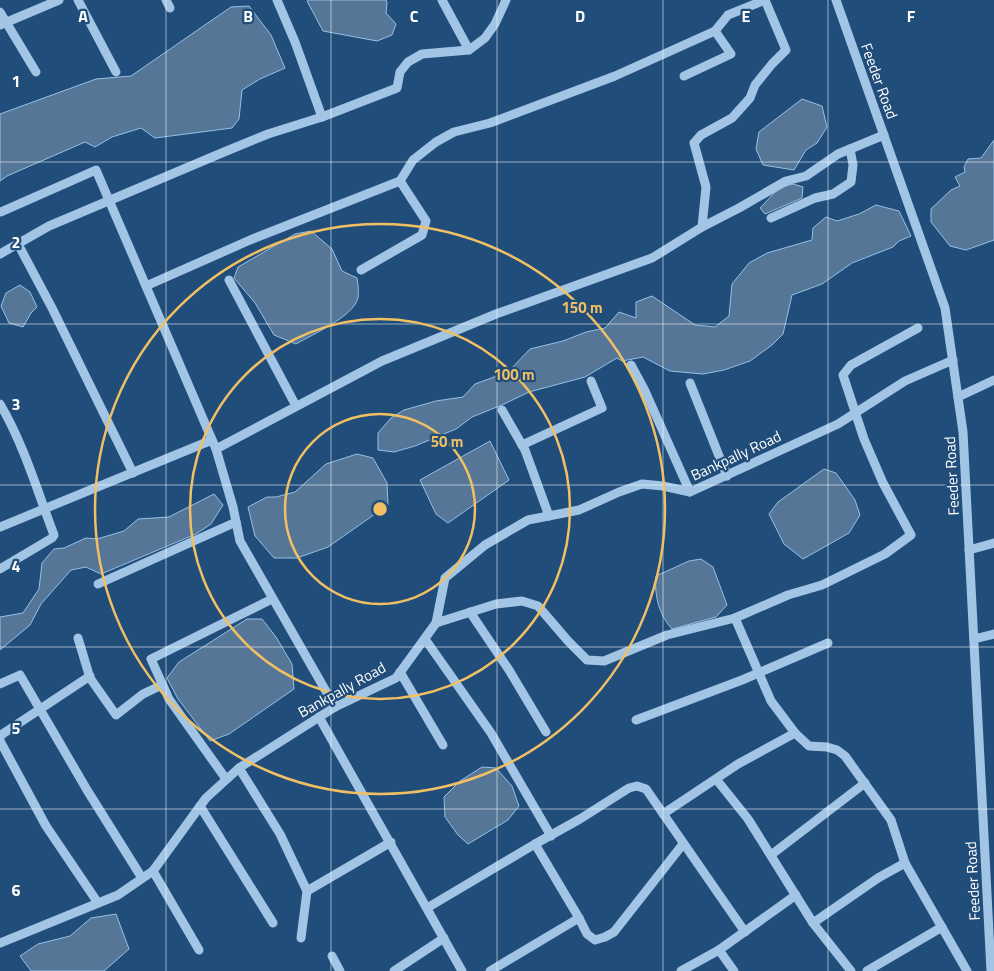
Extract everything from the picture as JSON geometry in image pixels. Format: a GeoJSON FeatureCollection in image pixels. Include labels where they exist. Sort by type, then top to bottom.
{"type":"FeatureCollection","features":[{"type":"Feature","properties":{"kind":"street"},"geometry":{"type":"LineString","coordinates":[[3,24],[59,0]]}},
{"type":"Feature","properties":{"kind":"street"},"geometry":{"type":"LineString","coordinates":[[78,0],[116,72]]}},
{"type":"Feature","properties":{"kind":"street"},"geometry":{"type":"LineString","coordinates":[[277,0],[295,42],[322,117]]}},
{"type":"Feature","properties":{"kind":"street"},"geometry":{"type":"LineString","coordinates":[[442,0],[469,50]]}},
{"type":"Feature","properties":{"kind":"street"},"geometry":{"type":"LineString","coordinates":[[146,286],[250,240],[400,181],[413,160],[436,142],[454,132],[490,123],[615,76],[715,31],[728,15],[765,0],[786,50],[755,85],[750,98],[732,118],[701,135],[694,143],[706,187],[702,227]]}},
{"type":"Feature","properties":{"kind":"street","name":"Feeder Road"},"geometry":{"type":"LineString","coordinates":[[836,0],[945,308],[963,432],[974,640],[990,869],[991,971]]}},
{"type":"Feature","properties":{"kind":"street"},"geometry":{"type":"LineString","coordinates":[[0,254],[49,226],[268,134],[322,117],[397,88],[400,72],[408,62],[422,54],[469,50],[485,38],[495,24],[503,2]]}},
{"type":"Feature","properties":{"kind":"street"},"geometry":{"type":"LineString","coordinates":[[0,12],[3,24],[36,72]]}},
{"type":"Feature","properties":{"kind":"street"},"geometry":{"type":"LineString","coordinates":[[684,76],[731,54],[715,31]]}},
{"type":"Feature","properties":{"kind":"street"},"geometry":{"type":"LineString","coordinates":[[0,526],[133,473],[214,445],[296,406],[382,361],[496,314],[652,258],[702,227],[740,208],[786,181],[806,176],[838,154],[884,135]]}},
{"type":"Feature","properties":{"kind":"street"},"geometry":{"type":"LineString","coordinates":[[771,218],[815,198],[833,194],[851,182],[853,165],[850,149]]}},
{"type":"Feature","properties":{"kind":"street"},"geometry":{"type":"LineString","coordinates":[[1,212],[96,170],[214,445],[240,542],[335,707]]}},
{"type":"Feature","properties":{"kind":"street"},"geometry":{"type":"LineString","coordinates":[[361,270],[422,235],[426,221],[400,181]]}},
{"type":"Feature","properties":{"kind":"street"},"geometry":{"type":"LineString","coordinates":[[18,244],[52,308],[133,473]]}},
{"type":"Feature","properties":{"kind":"street"},"geometry":{"type":"LineString","coordinates":[[229,280],[296,406]]}},
{"type":"Feature","properties":{"kind":"street"},"geometry":{"type":"LineString","coordinates":[[436,623],[496,604],[522,601],[538,606],[587,660],[604,661],[667,635],[735,618],[788,595],[822,585],[885,554],[911,535],[883,483],[864,439],[843,375],[851,365],[918,328]]}},
{"type":"Feature","properties":{"kind":"street","name":"Bankpally Road"},"geometry":{"type":"LineString","coordinates":[[0,942],[118,895],[152,871],[206,798],[238,768],[335,707],[396,678],[436,623],[445,578],[485,545],[528,520],[579,510],[642,484],[690,492],[838,424],[906,381],[953,360]]}},
{"type":"Feature","properties":{"kind":"street"},"geometry":{"type":"LineString","coordinates":[[631,366],[645,391],[690,492]]}},
{"type":"Feature","properties":{"kind":"street"},"geometry":{"type":"LineString","coordinates":[[958,397],[994,380]]}},
{"type":"Feature","properties":{"kind":"street"},"geometry":{"type":"LineString","coordinates":[[522,445],[602,408],[591,381]]}},
{"type":"Feature","properties":{"kind":"street"},"geometry":{"type":"LineString","coordinates":[[690,383],[727,476]]}},
{"type":"Feature","properties":{"kind":"street"},"geometry":{"type":"LineString","coordinates":[[0,404],[30,463],[54,537],[0,569]]}},
{"type":"Feature","properties":{"kind":"street"},"geometry":{"type":"LineString","coordinates":[[502,410],[522,445],[549,516]]}},
{"type":"Feature","properties":{"kind":"street"},"geometry":{"type":"LineString","coordinates":[[98,584],[236,522]]}},
{"type":"Feature","properties":{"kind":"street"},"geometry":{"type":"LineString","coordinates":[[969,550],[994,543]]}},
{"type":"Feature","properties":{"kind":"street"},"geometry":{"type":"LineString","coordinates":[[226,779],[169,700],[151,660],[272,599]]}},
{"type":"Feature","properties":{"kind":"street"},"geometry":{"type":"LineString","coordinates":[[470,612],[509,670],[546,732]]}},
{"type":"Feature","properties":{"kind":"street"},"geometry":{"type":"LineString","coordinates":[[735,618],[770,701],[795,733],[809,746],[827,747],[837,750],[844,756],[865,782],[891,820],[905,863],[967,971]]}},
{"type":"Feature","properties":{"kind":"street"},"geometry":{"type":"LineString","coordinates":[[974,640],[994,634]]}},
{"type":"Feature","properties":{"kind":"street"},"geometry":{"type":"LineString","coordinates":[[78,638],[90,676],[116,715],[143,694],[162,684]]}},
{"type":"Feature","properties":{"kind":"street"},"geometry":{"type":"LineString","coordinates":[[425,639],[491,732],[551,836]]}},
{"type":"Feature","properties":{"kind":"street"},"geometry":{"type":"LineString","coordinates":[[636,720],[742,680],[828,643]]}},
{"type":"Feature","properties":{"kind":"street"},"geometry":{"type":"LineString","coordinates":[[400,672],[443,745]]}},
{"type":"Feature","properties":{"kind":"street"},"geometry":{"type":"LineString","coordinates":[[0,684],[20,675],[142,878]]}},
{"type":"Feature","properties":{"kind":"street"},"geometry":{"type":"LineString","coordinates":[[90,676],[40,711],[7,730],[1,735],[0,740],[46,826],[98,903]]}},
{"type":"Feature","properties":{"kind":"street"},"geometry":{"type":"LineString","coordinates":[[319,717],[462,971]]}},
{"type":"Feature","properties":{"kind":"street"},"geometry":{"type":"LineString","coordinates":[[663,814],[738,764],[795,733]]}},
{"type":"Feature","properties":{"kind":"street"},"geometry":{"type":"LineString","coordinates":[[238,768],[280,834],[306,891],[301,938]]}},
{"type":"Feature","properties":{"kind":"street"},"geometry":{"type":"LineString","coordinates":[[716,779],[748,818],[813,923],[851,971]]}},
{"type":"Feature","properties":{"kind":"street"},"geometry":{"type":"LineString","coordinates":[[771,854],[865,782]]}},
{"type":"Feature","properties":{"kind":"street"},"geometry":{"type":"LineString","coordinates":[[427,908],[629,788],[638,786],[646,789],[745,932]]}},
{"type":"Feature","properties":{"kind":"street"},"geometry":{"type":"LineString","coordinates":[[200,806],[273,923]]}},
{"type":"Feature","properties":{"kind":"street"},"geometry":{"type":"LineString","coordinates":[[306,891],[391,842]]}},
{"type":"Feature","properties":{"kind":"street"},"geometry":{"type":"LineString","coordinates":[[535,844],[579,918],[586,934],[595,940],[614,932],[683,844]]}},
{"type":"Feature","properties":{"kind":"street"},"geometry":{"type":"LineString","coordinates":[[813,923],[878,878],[905,863]]}},
{"type":"Feature","properties":{"kind":"street"},"geometry":{"type":"LineString","coordinates":[[152,871],[199,950]]}},
{"type":"Feature","properties":{"kind":"street"},"geometry":{"type":"LineString","coordinates":[[681,971],[719,950],[796,895]]}},
{"type":"Feature","properties":{"kind":"street"},"geometry":{"type":"LineString","coordinates":[[490,971],[579,918]]}},
{"type":"Feature","properties":{"kind":"street"},"geometry":{"type":"LineString","coordinates":[[866,971],[942,927]]}},
{"type":"Feature","properties":{"kind":"street"},"geometry":{"type":"LineString","coordinates":[[394,971],[444,938]]}},
{"type":"Feature","properties":{"kind":"street"},"geometry":{"type":"LineString","coordinates":[[719,950],[734,971]]}},
{"type":"Feature","properties":{"kind":"street"},"geometry":{"type":"LineString","coordinates":[[332,956],[340,971]]}},
{"type":"Feature","properties":{"kind":"water"},"geometry":{"type":"Polygon","coordinates":[[[386,0],[386,13],[396,24],[392,35],[377,41],[323,31],[307,1],[386,0]]]}},
{"type":"Feature","properties":{"kind":"water"},"geometry":{"type":"Polygon","coordinates":[[[249,6],[271,35],[285,68],[260,79],[242,90],[239,119],[232,128],[155,138],[141,128],[112,137],[95,147],[85,142],[7,176],[0,181],[0,114],[96,79],[131,76],[231,7],[249,6]]]}},
{"type":"Feature","properties":{"kind":"water"},"geometry":{"type":"Polygon","coordinates":[[[802,99],[822,106],[827,127],[817,143],[806,150],[794,170],[763,165],[756,149],[759,132],[802,99]]]}},
{"type":"Feature","properties":{"kind":"water"},"geometry":{"type":"Polygon","coordinates":[[[994,140],[994,240],[966,250],[950,246],[931,222],[931,209],[951,190],[960,186],[955,177],[965,172],[964,167],[968,159],[981,158],[994,140]]]}},
{"type":"Feature","properties":{"kind":"water"},"geometry":{"type":"Polygon","coordinates":[[[793,184],[803,187],[802,198],[765,214],[760,208],[779,188],[793,184]]]}},
{"type":"Feature","properties":{"kind":"water"},"geometry":{"type":"Polygon","coordinates":[[[876,205],[899,211],[911,236],[899,241],[893,247],[852,263],[822,284],[792,295],[783,334],[772,345],[750,361],[724,370],[703,374],[670,371],[643,357],[622,361],[617,358],[585,377],[529,392],[472,417],[456,429],[415,446],[394,452],[378,450],[378,433],[391,418],[404,410],[436,401],[463,397],[475,384],[508,372],[530,349],[605,328],[619,312],[636,318],[636,302],[652,296],[695,325],[715,327],[729,316],[732,284],[749,263],[767,253],[812,240],[813,228],[826,217],[837,221],[859,214],[876,205]]]}},
{"type":"Feature","properties":{"kind":"water"},"geometry":{"type":"Polygon","coordinates":[[[311,231],[332,249],[342,271],[357,278],[358,298],[355,305],[341,318],[296,344],[274,335],[255,303],[234,278],[238,267],[295,234],[311,231]]]}},
{"type":"Feature","properties":{"kind":"water"},"geometry":{"type":"Polygon","coordinates":[[[20,285],[30,292],[37,307],[23,327],[9,323],[1,306],[6,293],[20,285]]]}},
{"type":"Feature","properties":{"kind":"water"},"geometry":{"type":"Polygon","coordinates":[[[490,441],[509,480],[448,523],[436,514],[420,480],[490,441]]]}},
{"type":"Feature","properties":{"kind":"water"},"geometry":{"type":"Polygon","coordinates":[[[357,454],[373,458],[387,483],[388,505],[328,547],[297,558],[274,558],[255,536],[248,507],[267,497],[276,497],[295,492],[326,464],[357,454]]]}},
{"type":"Feature","properties":{"kind":"water"},"geometry":{"type":"Polygon","coordinates":[[[824,469],[836,473],[855,500],[860,515],[849,533],[803,559],[784,544],[769,514],[778,502],[824,469]]]}},
{"type":"Feature","properties":{"kind":"water"},"geometry":{"type":"Polygon","coordinates":[[[214,494],[223,505],[211,524],[196,534],[101,574],[86,567],[71,570],[41,604],[30,625],[0,650],[0,617],[23,613],[39,589],[42,563],[54,549],[64,548],[86,538],[97,539],[124,531],[138,519],[169,517],[214,494]]]}},
{"type":"Feature","properties":{"kind":"water"},"geometry":{"type":"Polygon","coordinates":[[[701,559],[713,567],[727,605],[716,617],[672,629],[658,604],[656,576],[689,561],[701,559]]]}},
{"type":"Feature","properties":{"kind":"water"},"geometry":{"type":"Polygon","coordinates":[[[247,619],[262,619],[276,637],[292,664],[294,689],[229,734],[210,741],[178,699],[167,678],[179,662],[247,619]]]}},
{"type":"Feature","properties":{"kind":"water"},"geometry":{"type":"Polygon","coordinates":[[[482,767],[496,768],[512,786],[519,806],[508,820],[468,844],[458,835],[445,817],[444,797],[460,781],[482,767]]]}},
{"type":"Feature","properties":{"kind":"water"},"geometry":{"type":"Polygon","coordinates":[[[116,914],[129,949],[104,971],[31,971],[20,956],[38,944],[70,936],[91,918],[116,914]]]}}]}
